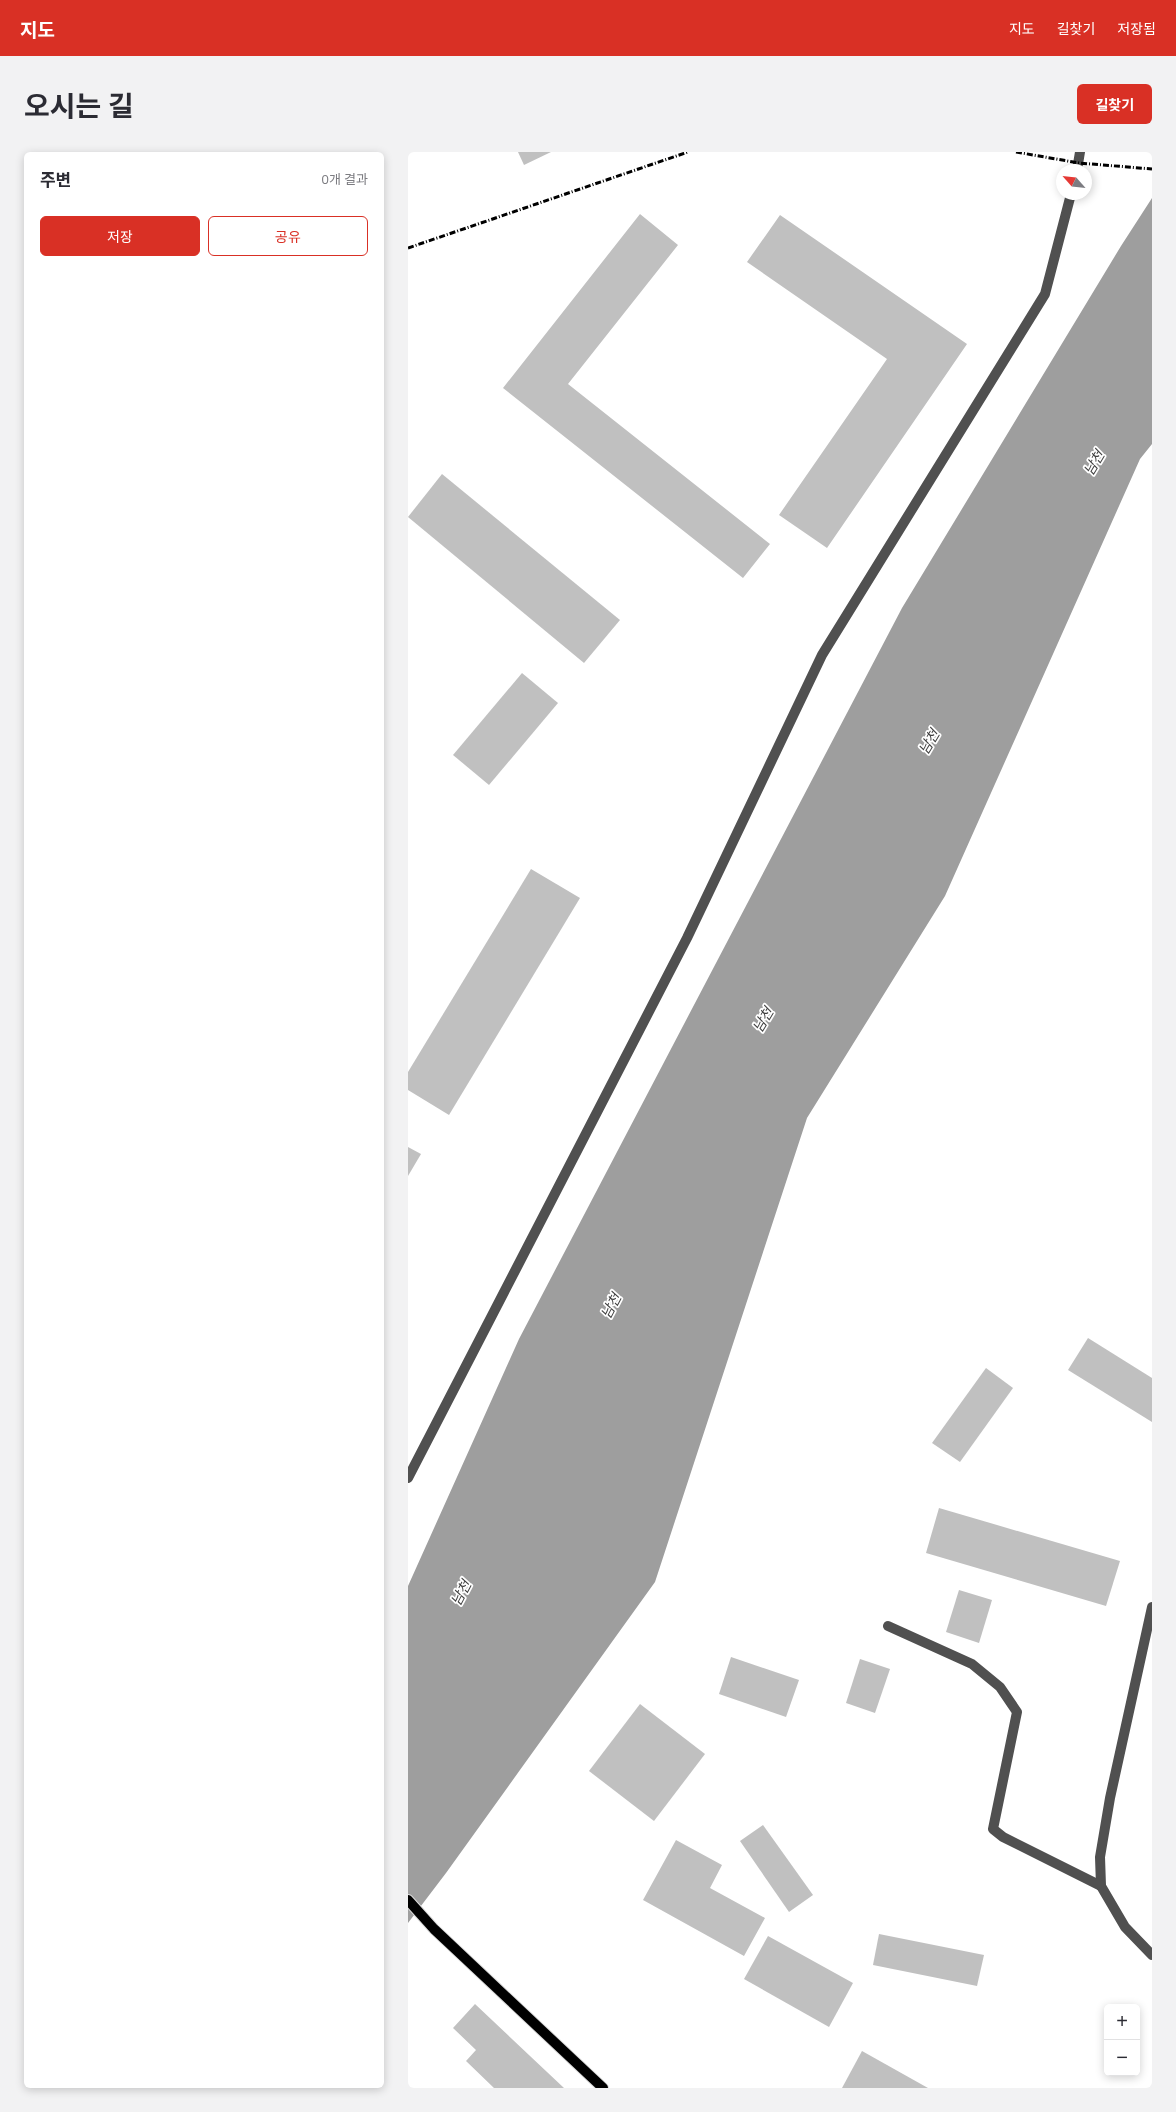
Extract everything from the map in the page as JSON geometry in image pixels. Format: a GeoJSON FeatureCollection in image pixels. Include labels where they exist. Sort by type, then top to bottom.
{"type":"FeatureCollection","features":[{"type":"Feature","properties":{"kind":"main road"},"geometry":{"type":"LineString","coordinates":[[408,1900],[434,1928],[603,2088]]}},
{"type":"Feature","properties":{"kind":"street"},"geometry":{"type":"LineString","coordinates":[[1078,164],[1080,152]]}},
{"type":"Feature","properties":{"kind":"street"},"geometry":{"type":"LineString","coordinates":[[408,1478],[687,938],[822,655],[1044,294],[1069,200]]}},
{"type":"Feature","properties":{"kind":"street"},"geometry":{"type":"LineString","coordinates":[[1152,1608],[1109,1805],[1100,1857],[1100,1886],[1125,1927],[1152,1955]]}},
{"type":"Feature","properties":{"kind":"street"},"geometry":{"type":"LineString","coordinates":[[888,1626],[972,1664],[1000,1687],[1017,1712],[993,1829],[1003,1837],[1100,1886]]}},
{"type":"Feature","properties":{"kind":"water","name":"남천"},"geometry":{"type":"Polygon","coordinates":[[[1152,198],[1152,444],[1140,459],[945,896],[807,1118],[655,1582],[446,1873],[408,1923],[408,1586],[519,1339],[902,608],[1121,246],[1152,198]]]}},
{"type":"Feature","properties":{"kind":"building"},"geometry":{"type":"Polygon","coordinates":[[[518,152],[551,152],[524,165],[518,152]]]}},
{"type":"Feature","properties":{"kind":"building"},"geometry":{"type":"Polygon","coordinates":[[[640,214],[678,245],[568,384],[770,544],[743,578],[503,388],[640,214]]]}},
{"type":"Feature","properties":{"kind":"building"},"geometry":{"type":"Polygon","coordinates":[[[780,215],[967,344],[827,548],[779,515],[887,359],[747,262],[780,215]]]}},
{"type":"Feature","properties":{"kind":"building"},"geometry":{"type":"Polygon","coordinates":[[[442,474],[620,620],[584,663],[408,517],[442,474]]]}},
{"type":"Feature","properties":{"kind":"building"},"geometry":{"type":"Polygon","coordinates":[[[522,673],[558,703],[489,785],[453,755],[522,673]]]}},
{"type":"Feature","properties":{"kind":"building"},"geometry":{"type":"Polygon","coordinates":[[[531,869],[580,898],[449,1115],[408,1090],[408,1072],[531,869]]]}},
{"type":"Feature","properties":{"kind":"building"},"geometry":{"type":"Polygon","coordinates":[[[408,1147],[421,1154],[408,1176],[408,1147]]]}},
{"type":"Feature","properties":{"kind":"building"},"geometry":{"type":"Polygon","coordinates":[[[1088,1338],[1152,1378],[1152,1422],[1068,1370],[1088,1338]]]}},
{"type":"Feature","properties":{"kind":"building"},"geometry":{"type":"Polygon","coordinates":[[[986,1368],[1013,1388],[960,1462],[932,1443],[986,1368]]]}},
{"type":"Feature","properties":{"kind":"building"},"geometry":{"type":"Polygon","coordinates":[[[939,1508],[1120,1561],[1106,1606],[926,1553],[939,1508]]]}},
{"type":"Feature","properties":{"kind":"building"},"geometry":{"type":"Polygon","coordinates":[[[959,1590],[992,1600],[979,1643],[946,1632],[959,1590]]]}},
{"type":"Feature","properties":{"kind":"building"},"geometry":{"type":"Polygon","coordinates":[[[731,1657],[799,1680],[786,1717],[719,1694],[731,1657]]]}},
{"type":"Feature","properties":{"kind":"building"},"geometry":{"type":"Polygon","coordinates":[[[860,1659],[890,1669],[875,1713],[846,1703],[860,1659]]]}},
{"type":"Feature","properties":{"kind":"building"},"geometry":{"type":"Polygon","coordinates":[[[640,1704],[705,1754],[654,1821],[589,1771],[640,1704]]]}},
{"type":"Feature","properties":{"kind":"building"},"geometry":{"type":"Polygon","coordinates":[[[763,1825],[813,1895],[789,1912],[740,1841],[763,1825]]]}},
{"type":"Feature","properties":{"kind":"building"},"geometry":{"type":"Polygon","coordinates":[[[676,1840],[722,1865],[710,1888],[765,1918],[744,1956],[643,1900],[676,1840]]]}},
{"type":"Feature","properties":{"kind":"building"},"geometry":{"type":"Polygon","coordinates":[[[879,1934],[984,1955],[977,1986],[873,1965],[879,1934]]]}},
{"type":"Feature","properties":{"kind":"building"},"geometry":{"type":"Polygon","coordinates":[[[768,1936],[853,1983],[829,2027],[744,1979],[768,1936]]]}},
{"type":"Feature","properties":{"kind":"building"},"geometry":{"type":"Polygon","coordinates":[[[475,2004],[564,2088],[494,2088],[466,2061],[476,2050],[453,2028],[475,2004]]]}},
{"type":"Feature","properties":{"kind":"building"},"geometry":{"type":"Polygon","coordinates":[[[862,2051],[928,2088],[842,2088],[862,2051]]]}},
{"type":"Feature","properties":{"kind":"railway"},"geometry":{"type":"LineString","coordinates":[[408,248],[688,152]]}},
{"type":"Feature","properties":{"kind":"railway"},"geometry":{"type":"LineString","coordinates":[[1016,152],[1079,163],[1152,169]]}}]}
